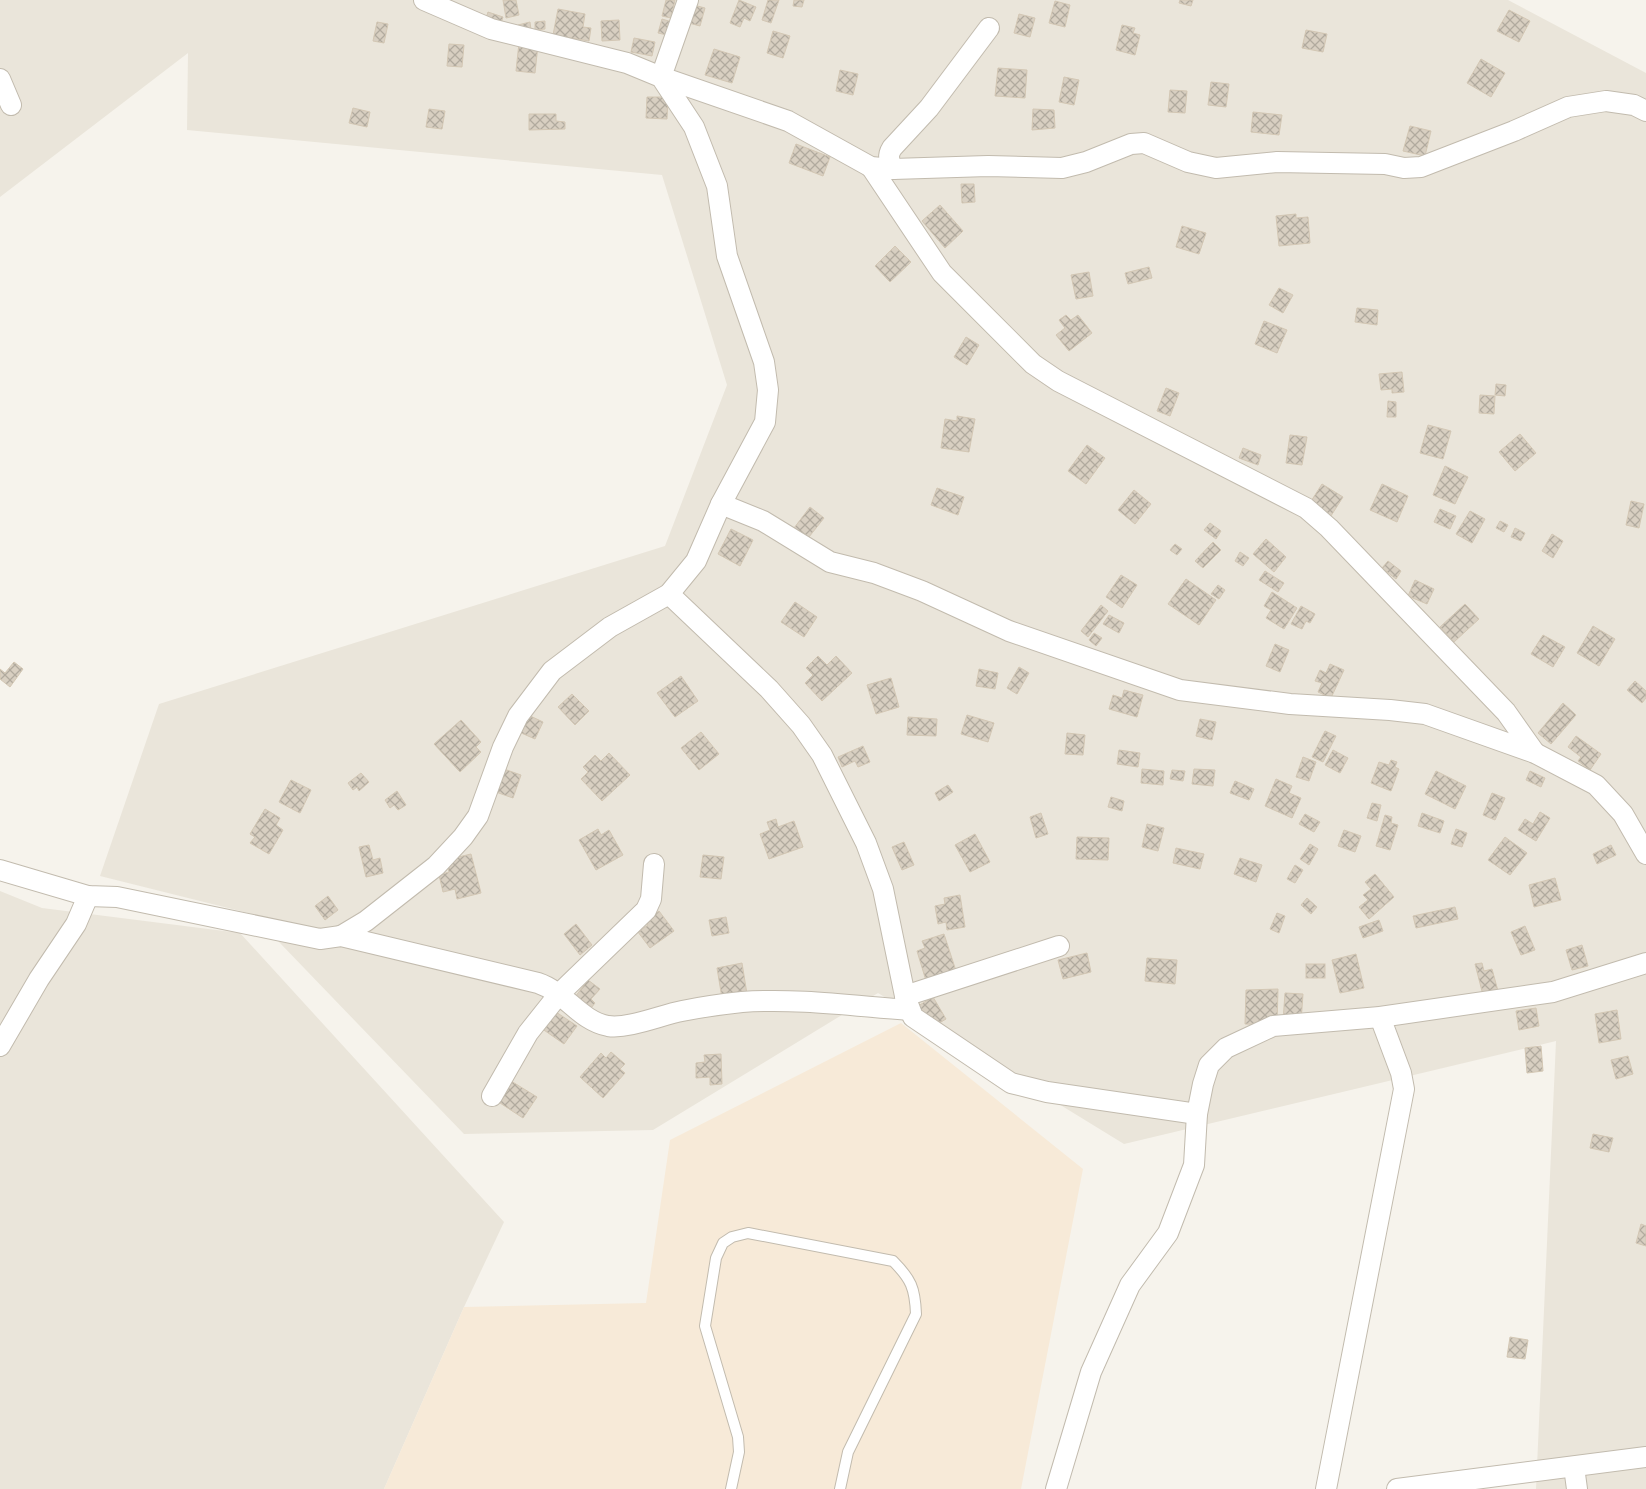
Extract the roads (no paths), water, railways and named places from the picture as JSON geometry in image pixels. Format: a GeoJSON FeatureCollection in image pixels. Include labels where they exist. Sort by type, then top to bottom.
{"type":"FeatureCollection","features":[{"type":"Feature","properties":{"kind":"street"},"geometry":{"type":"LineString","coordinates":[[424,0],[490,29],[627,62],[661,77],[788,121],[870,167],[893,169],[988,166],[1062,168],[1086,162],[1131,144],[1144,142],[1188,162],[1216,168],[1277,162],[1385,164],[1404,168],[1420,166],[1514,131],[1568,107],[1606,101],[1634,105],[1646,111]]}},
{"type":"Feature","properties":{"kind":"street"},"geometry":{"type":"LineString","coordinates":[[661,77],[688,0]]}},
{"type":"Feature","properties":{"kind":"street"},"geometry":{"type":"LineString","coordinates":[[893,169],[889,160],[889,153],[892,148],[930,108],[989,28]]}},
{"type":"Feature","properties":{"kind":"street"},"geometry":{"type":"LineString","coordinates":[[341,936],[366,921],[436,866],[463,837],[478,816],[518,716],[552,672],[610,627],[669,594],[696,560],[721,504],[764,422],[768,390],[764,362],[726,256],[717,186],[694,127],[661,77]]}},
{"type":"Feature","properties":{"kind":"street"},"geometry":{"type":"LineString","coordinates":[[0,79],[11,105]]}},
{"type":"Feature","properties":{"kind":"street"},"geometry":{"type":"LineString","coordinates":[[870,167],[942,273],[1033,364],[1058,381],[1306,508],[1329,528],[1506,712],[1535,753]]}},
{"type":"Feature","properties":{"kind":"street"},"geometry":{"type":"LineString","coordinates":[[721,504],[763,521],[830,562],[874,573],[922,591],[1010,632],[1180,690],[1290,704],[1425,714],[1535,753],[1596,786],[1623,814],[1646,854]]}},
{"type":"Feature","properties":{"kind":"street"},"geometry":{"type":"LineString","coordinates":[[669,594],[769,689],[801,724],[822,755],[866,843],[883,889],[907,1003],[913,1017],[1011,1083],[1047,1092],[1197,1114]]}},
{"type":"Feature","properties":{"kind":"street"},"geometry":{"type":"LineString","coordinates":[[492,1096],[528,1033],[559,994],[646,910],[651,899],[654,864]]}},
{"type":"Feature","properties":{"kind":"street"},"geometry":{"type":"LineString","coordinates":[[0,870],[88,896],[117,897],[320,939],[341,936],[538,983],[559,994],[586,1017],[607,1026],[618,1026],[684,1011],[743,1002],[907,1003],[1059,946]]}},
{"type":"Feature","properties":{"kind":"street"},"geometry":{"type":"LineString","coordinates":[[0,1046],[39,979],[76,924],[88,896]]}},
{"type":"Feature","properties":{"kind":"street"},"geometry":{"type":"LineString","coordinates":[[1056,1489],[1091,1372],[1130,1285],[1168,1233],[1194,1165],[1197,1114],[1202,1084],[1209,1064],[1226,1048],[1273,1026],[1380,1017],[1553,992],[1646,963]]}},
{"type":"Feature","properties":{"kind":"street"},"geometry":{"type":"LineString","coordinates":[[1326,1489],[1404,1088],[1402,1073],[1380,1017]]}},
{"type":"Feature","properties":{"kind":"street"},"geometry":{"type":"LineString","coordinates":[[1397,1489],[1646,1457]]}},
{"type":"Feature","properties":{"kind":"street"},"geometry":{"type":"LineString","coordinates":[[1574,1467],[1577,1489]]}},
{"type":"Feature","properties":{"kind":"lane"},"geometry":{"type":"LineString","coordinates":[[731,1489],[739,1452],[738,1437],[705,1326],[716,1258],[723,1243],[732,1237],[748,1233],[892,1261],[907,1275],[916,1294],[916,1314],[848,1452],[840,1489]]}}]}
